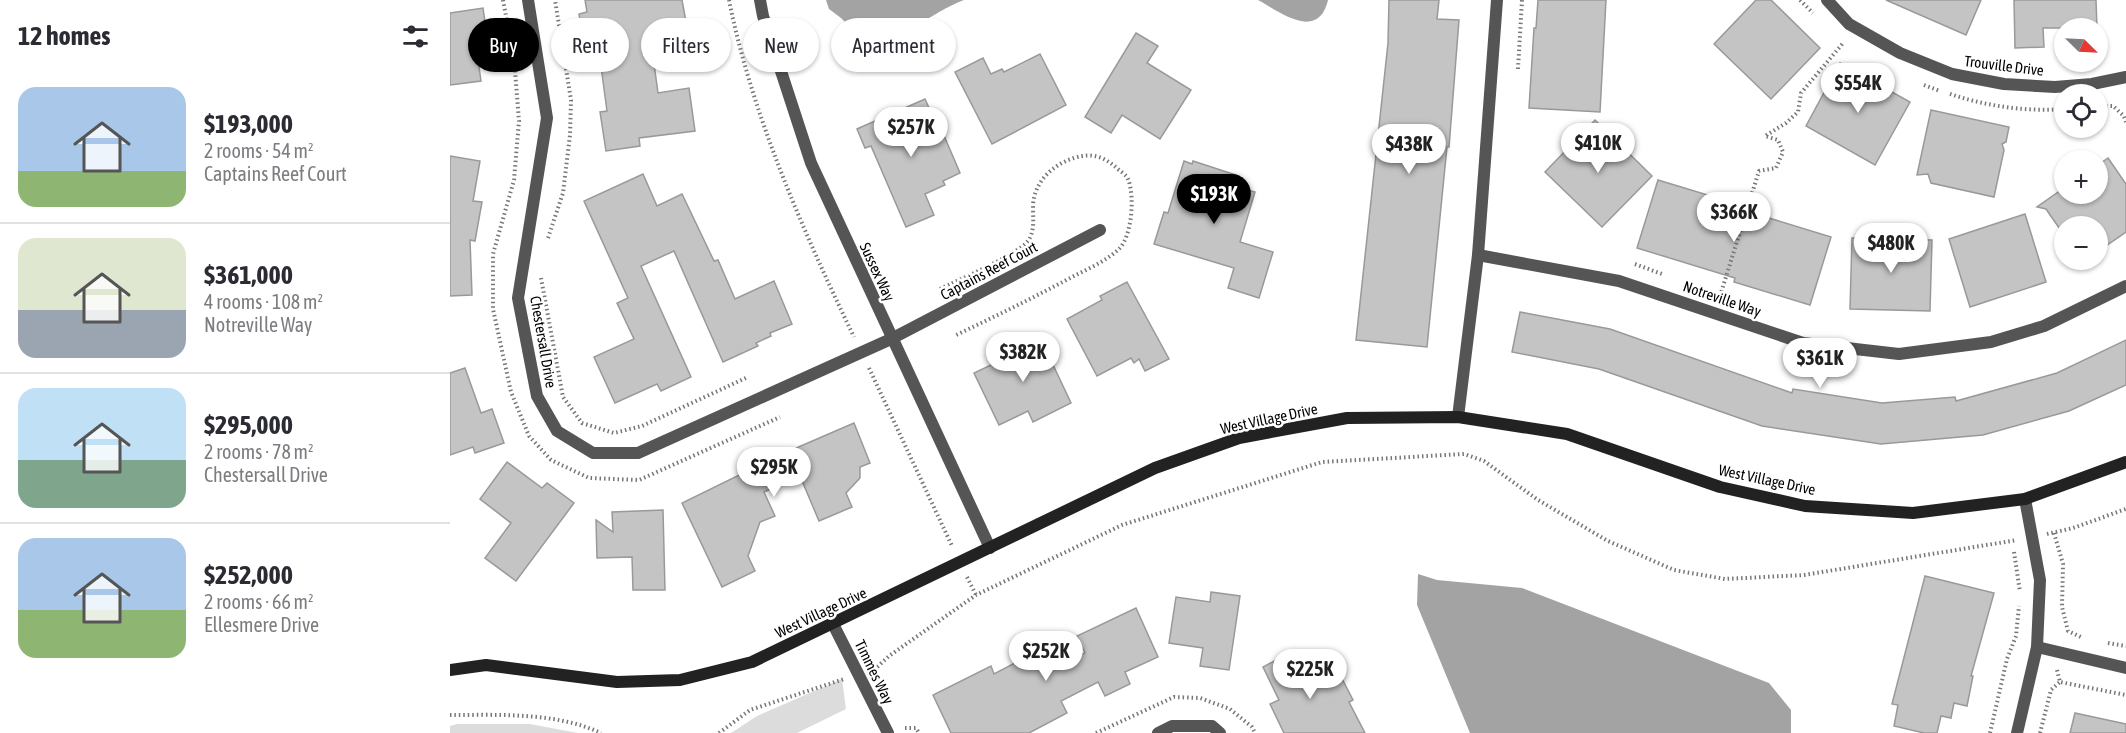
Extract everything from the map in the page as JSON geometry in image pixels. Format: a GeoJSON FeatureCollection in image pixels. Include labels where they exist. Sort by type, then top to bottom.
{"type":"FeatureCollection","features":[{"type":"Feature","properties":{"kind":"street","name":"Chestersall Drive"},"geometry":{"type":"LineString","coordinates":[[528,0],[547,118],[518,298],[537,396],[557,431],[593,453],[638,453],[891,339]]}},
{"type":"Feature","properties":{"kind":"street","name":"Sussex Way"},"geometry":{"type":"LineString","coordinates":[[760,0],[811,164],[990,548]]}},
{"type":"Feature","properties":{"kind":"street"},"geometry":{"type":"LineString","coordinates":[[1458,417],[1478,255],[1497,0]]}},
{"type":"Feature","properties":{"kind":"street","name":"Trouville Drive"},"geometry":{"type":"LineString","coordinates":[[1827,0],[1849,24],[1900,53],[1952,74],[2004,84],[2055,87],[2092,84],[2126,77]]}},
{"type":"Feature","properties":{"kind":"street","name":"Captains Reef Court"},"geometry":{"type":"LineString","coordinates":[[891,339],[1100,230]]}},
{"type":"Feature","properties":{"kind":"street","name":"Notreville Way"},"geometry":{"type":"LineString","coordinates":[[1478,255],[1619,281],[1803,343],[1899,354],[1991,342],[2044,326],[2126,286]]}},
{"type":"Feature","properties":{"kind":"street","name":"West Village Drive"},"geometry":{"type":"LineString","coordinates":[[450,670],[486,665],[617,681],[680,680],[752,662],[1155,468],[1239,438],[1347,418],[1458,417],[1567,434],[1720,487],[1805,506],[1913,513],[2025,499],[2126,462]]}},
{"type":"Feature","properties":{"kind":"street"},"geometry":{"type":"LineString","coordinates":[[2017,733],[2037,647],[2040,580],[2025,499]]}},
{"type":"Feature","properties":{"kind":"street","name":"Timmes Way"},"geometry":{"type":"LineString","coordinates":[[833,624],[888,733]]}},
{"type":"Feature","properties":{"kind":"street"},"geometry":{"type":"LineString","coordinates":[[2037,647],[2126,668]]}},
{"type":"Feature","properties":{"kind":"street"},"geometry":{"type":"LineString","coordinates":[[1158,733],[1172,726],[1212,726],[1220,733]]}},
{"type":"Feature","properties":{"kind":"path"},"geometry":{"type":"LineString","coordinates":[[504,0],[514,58],[519,121],[514,180],[493,254],[494,309],[511,392],[529,436],[551,460],[589,478],[639,480],[780,417]]}},
{"type":"Feature","properties":{"kind":"path"},"geometry":{"type":"LineString","coordinates":[[545,248],[563,193],[570,135],[571,100],[555,0]]}},
{"type":"Feature","properties":{"kind":"path"},"geometry":{"type":"LineString","coordinates":[[729,0],[754,94],[777,159],[834,295],[976,595]]}},
{"type":"Feature","properties":{"kind":"path"},"geometry":{"type":"LineString","coordinates":[[1518,69],[1522,0]]}},
{"type":"Feature","properties":{"kind":"path"},"geometry":{"type":"LineString","coordinates":[[1719,296],[1759,171],[1776,168],[1783,152],[1778,140],[1765,136],[1786,123],[1798,112],[1801,93],[1844,42]]}},
{"type":"Feature","properties":{"kind":"path"},"geometry":{"type":"LineString","coordinates":[[2108,106],[2113,106],[2124,116],[2126,122]]}},
{"type":"Feature","properties":{"kind":"path"},"geometry":{"type":"LineString","coordinates":[[542,274],[541,283],[563,397],[582,423],[614,433],[642,426],[748,377]]}},
{"type":"Feature","properties":{"kind":"path"},"geometry":{"type":"LineString","coordinates":[[989,590],[1122,525],[1322,462],[1464,454],[1484,461],[1538,500],[1617,545],[1674,570],[1725,579],[1804,575],[2032,538],[2073,528],[2126,509]]}},
{"type":"Feature","properties":{"kind":"path"},"geometry":{"type":"LineString","coordinates":[[2054,533],[2063,564],[2062,607],[2068,631],[2087,640]]}},
{"type":"Feature","properties":{"kind":"path"},"geometry":{"type":"LineString","coordinates":[[1990,733],[2007,659],[2016,636],[2020,592],[2013,541]]}},
{"type":"Feature","properties":{"kind":"path"},"geometry":{"type":"LineString","coordinates":[[2106,643],[2126,646]]}},
{"type":"Feature","properties":{"kind":"path"},"geometry":{"type":"LineString","coordinates":[[2054,651],[2060,682]]}},
{"type":"Feature","properties":{"kind":"path"},"geometry":{"type":"LineString","coordinates":[[2060,682],[2126,695]]}},
{"type":"Feature","properties":{"kind":"path"},"geometry":{"type":"LineString","coordinates":[[2040,733],[2051,690],[2060,682]]}},
{"type":"Feature","properties":{"kind":"path"},"geometry":{"type":"LineString","coordinates":[[450,715],[532,716],[590,728],[601,733]]}},
{"type":"Feature","properties":{"kind":"path"},"geometry":{"type":"LineString","coordinates":[[901,730],[906,727],[916,728],[919,733]]}},
{"type":"Feature","properties":{"kind":"shaded area"},"geometry":{"type":"Polygon","coordinates":[[[826,0],[964,0],[929,18],[841,18],[829,9],[826,0]]]}},
{"type":"Feature","properties":{"kind":"shaded area"},"geometry":{"type":"Polygon","coordinates":[[[1258,0],[1328,0],[1323,13],[1307,22],[1287,16],[1258,0]]]}},
{"type":"Feature","properties":{"kind":"shaded area"},"geometry":{"type":"Polygon","coordinates":[[[1418,574],[1437,580],[1522,588],[1769,683],[1791,710],[1791,733],[1470,733],[1417,605],[1418,574]]]}},
{"type":"Feature","properties":{"kind":"shaded area"},"geometry":{"type":"Polygon","coordinates":[[[842,679],[846,709],[797,733],[731,733],[757,716],[842,679]]]}},
{"type":"Feature","properties":{"kind":"shaded area"},"geometry":{"type":"Polygon","coordinates":[[[457,724],[530,724],[578,733],[450,733],[450,726],[457,724]]]}},
{"type":"Feature","properties":{"kind":"building"},"geometry":{"type":"Polygon","coordinates":[[[585,0],[682,0],[685,18],[641,18],[641,72],[655,72],[658,93],[689,88],[695,131],[639,138],[640,146],[606,151],[600,112],[607,111],[602,72],[629,72],[629,18],[580,18],[579,14],[587,12],[585,0]]]}},
{"type":"Feature","properties":{"kind":"building"},"geometry":{"type":"Polygon","coordinates":[[[1389,0],[1439,0],[1437,19],[1459,20],[1449,147],[1447,147],[1427,347],[1356,340],[1388,43],[1389,0]]]}},
{"type":"Feature","properties":{"kind":"building"},"geometry":{"type":"Polygon","coordinates":[[[1538,0],[1606,0],[1600,112],[1529,108],[1538,0]]]}},
{"type":"Feature","properties":{"kind":"building"},"geometry":{"type":"Polygon","coordinates":[[[1756,0],[1771,0],[1820,48],[1771,99],[1714,44],[1756,0]]]}},
{"type":"Feature","properties":{"kind":"building"},"geometry":{"type":"Polygon","coordinates":[[[1886,0],[1981,0],[1966,35],[1886,0]]]}},
{"type":"Feature","properties":{"kind":"building"},"geometry":{"type":"Polygon","coordinates":[[[2014,0],[2096,0],[2097,18],[2054,18],[2054,28],[2043,28],[2044,47],[2015,48],[2014,0]]]}},
{"type":"Feature","properties":{"kind":"building"},"geometry":{"type":"Polygon","coordinates":[[[483,8],[484,18],[468,18],[468,72],[480,72],[481,81],[450,85],[450,13],[483,8]]]}},
{"type":"Feature","properties":{"kind":"building"},"geometry":{"type":"Polygon","coordinates":[[[1136,33],[1158,46],[1147,63],[1191,90],[1160,139],[1122,115],[1111,133],[1085,117],[1136,33]]]}},
{"type":"Feature","properties":{"kind":"building"},"geometry":{"type":"Polygon","coordinates":[[[1040,54],[1066,105],[992,144],[955,72],[983,58],[991,74],[1002,69],[1004,72],[1040,54]]]}},
{"type":"Feature","properties":{"kind":"building"},"geometry":{"type":"Polygon","coordinates":[[[1840,63],[1910,102],[1875,165],[1806,126],[1840,63]]]}},
{"type":"Feature","properties":{"kind":"building"},"geometry":{"type":"Polygon","coordinates":[[[925,99],[960,173],[943,181],[945,185],[925,194],[934,215],[906,227],[871,146],[865,148],[857,129],[925,99]]]}},
{"type":"Feature","properties":{"kind":"building"},"geometry":{"type":"Polygon","coordinates":[[[1931,110],[2009,127],[2006,142],[2002,144],[2004,150],[1994,197],[1931,183],[1928,174],[1917,175],[1931,110]]]}},
{"type":"Feature","properties":{"kind":"building"},"geometry":{"type":"Polygon","coordinates":[[[1595,120],[1652,176],[1602,227],[1545,172],[1595,120]]]}},
{"type":"Feature","properties":{"kind":"building"},"geometry":{"type":"Polygon","coordinates":[[[450,156],[480,161],[473,201],[482,202],[475,241],[470,240],[472,295],[450,296],[450,156]]]}},
{"type":"Feature","properties":{"kind":"building"},"geometry":{"type":"Polygon","coordinates":[[[2108,158],[2126,184],[2126,232],[2108,244],[2108,216],[2054,216],[2054,221],[2046,209],[2037,207],[2054,195],[2054,204],[2108,204],[2108,158]]]}},
{"type":"Feature","properties":{"kind":"building"},"geometry":{"type":"Polygon","coordinates":[[[1184,161],[1192,164],[1193,161],[1239,176],[1236,187],[1255,192],[1240,242],[1273,252],[1259,298],[1228,288],[1234,268],[1154,244],[1164,212],[1168,213],[1184,161]]]}},
{"type":"Feature","properties":{"kind":"building"},"geometry":{"type":"Polygon","coordinates":[[[643,174],[657,206],[682,194],[714,261],[718,260],[735,299],[774,281],[792,324],[770,333],[771,336],[756,343],[758,346],[723,362],[674,251],[641,266],[691,377],[661,391],[657,384],[615,403],[594,357],[634,339],[617,303],[628,298],[584,201],[643,174]]]}},
{"type":"Feature","properties":{"kind":"building"},"geometry":{"type":"Polygon","coordinates":[[[1658,180],[1734,203],[1733,207],[1831,237],[1810,305],[1734,282],[1735,278],[1637,248],[1658,180]]]}},
{"type":"Feature","properties":{"kind":"building"},"geometry":{"type":"Polygon","coordinates":[[[2025,214],[2046,282],[1970,307],[1949,239],[2025,214]]]}},
{"type":"Feature","properties":{"kind":"building"},"geometry":{"type":"Polygon","coordinates":[[[1852,238],[1932,240],[1930,311],[1850,309],[1852,238]]]}},
{"type":"Feature","properties":{"kind":"building"},"geometry":{"type":"Polygon","coordinates":[[[1127,282],[1169,359],[1145,371],[1139,359],[1134,363],[1131,358],[1097,376],[1067,319],[1102,300],[1100,296],[1127,282]]]}},
{"type":"Feature","properties":{"kind":"building"},"geometry":{"type":"Polygon","coordinates":[[[1520,312],[1610,329],[1792,393],[1793,389],[1882,403],[1955,397],[1956,401],[2057,373],[2126,340],[2126,385],[2069,411],[1983,435],[1881,444],[1762,426],[1599,369],[1512,352],[1520,312]]]}},
{"type":"Feature","properties":{"kind":"building"},"geometry":{"type":"Polygon","coordinates":[[[1038,333],[1071,403],[1033,422],[1028,411],[999,425],[974,373],[1014,354],[1011,346],[1038,333]]]}},
{"type":"Feature","properties":{"kind":"building"},"geometry":{"type":"Polygon","coordinates":[[[465,368],[481,413],[492,409],[504,443],[475,453],[473,447],[450,455],[450,373],[465,368]]]}},
{"type":"Feature","properties":{"kind":"building"},"geometry":{"type":"Polygon","coordinates":[[[854,423],[870,463],[860,467],[860,478],[846,493],[852,507],[819,521],[800,476],[764,492],[775,516],[760,522],[748,556],[755,571],[722,587],[682,503],[780,455],[854,423]]]}},
{"type":"Feature","properties":{"kind":"building"},"geometry":{"type":"Polygon","coordinates":[[[507,462],[542,488],[547,483],[574,503],[516,581],[485,558],[511,523],[480,499],[507,462]]]}},
{"type":"Feature","properties":{"kind":"building"},"geometry":{"type":"Polygon","coordinates":[[[663,510],[665,590],[633,590],[632,557],[597,558],[596,520],[613,532],[612,512],[663,510]]]}},
{"type":"Feature","properties":{"kind":"building"},"geometry":{"type":"Polygon","coordinates":[[[1925,576],[1994,593],[1971,676],[1973,676],[1967,706],[1954,703],[1951,718],[1941,716],[1937,733],[1924,733],[1894,726],[1898,705],[1892,704],[1925,576]]]}},
{"type":"Feature","properties":{"kind":"building"},"geometry":{"type":"Polygon","coordinates":[[[1211,592],[1240,596],[1229,670],[1200,666],[1203,648],[1169,643],[1176,597],[1210,602],[1211,592]]]}},
{"type":"Feature","properties":{"kind":"building"},"geometry":{"type":"Polygon","coordinates":[[[1136,608],[1158,657],[1125,672],[1130,684],[1105,696],[1098,682],[1061,701],[1067,713],[1029,733],[951,733],[933,695],[991,666],[994,674],[1036,652],[1046,673],[1085,653],[1077,636],[1136,608]]]}},
{"type":"Feature","properties":{"kind":"building"},"geometry":{"type":"Polygon","coordinates":[[[1295,650],[1310,682],[1337,669],[1353,700],[1349,702],[1365,733],[1284,733],[1270,704],[1279,700],[1263,667],[1295,650]]]}},
{"type":"Feature","properties":{"kind":"building"},"geometry":{"type":"Polygon","coordinates":[[[2075,713],[2126,724],[2126,733],[2070,733],[2075,713]]]}}]}
